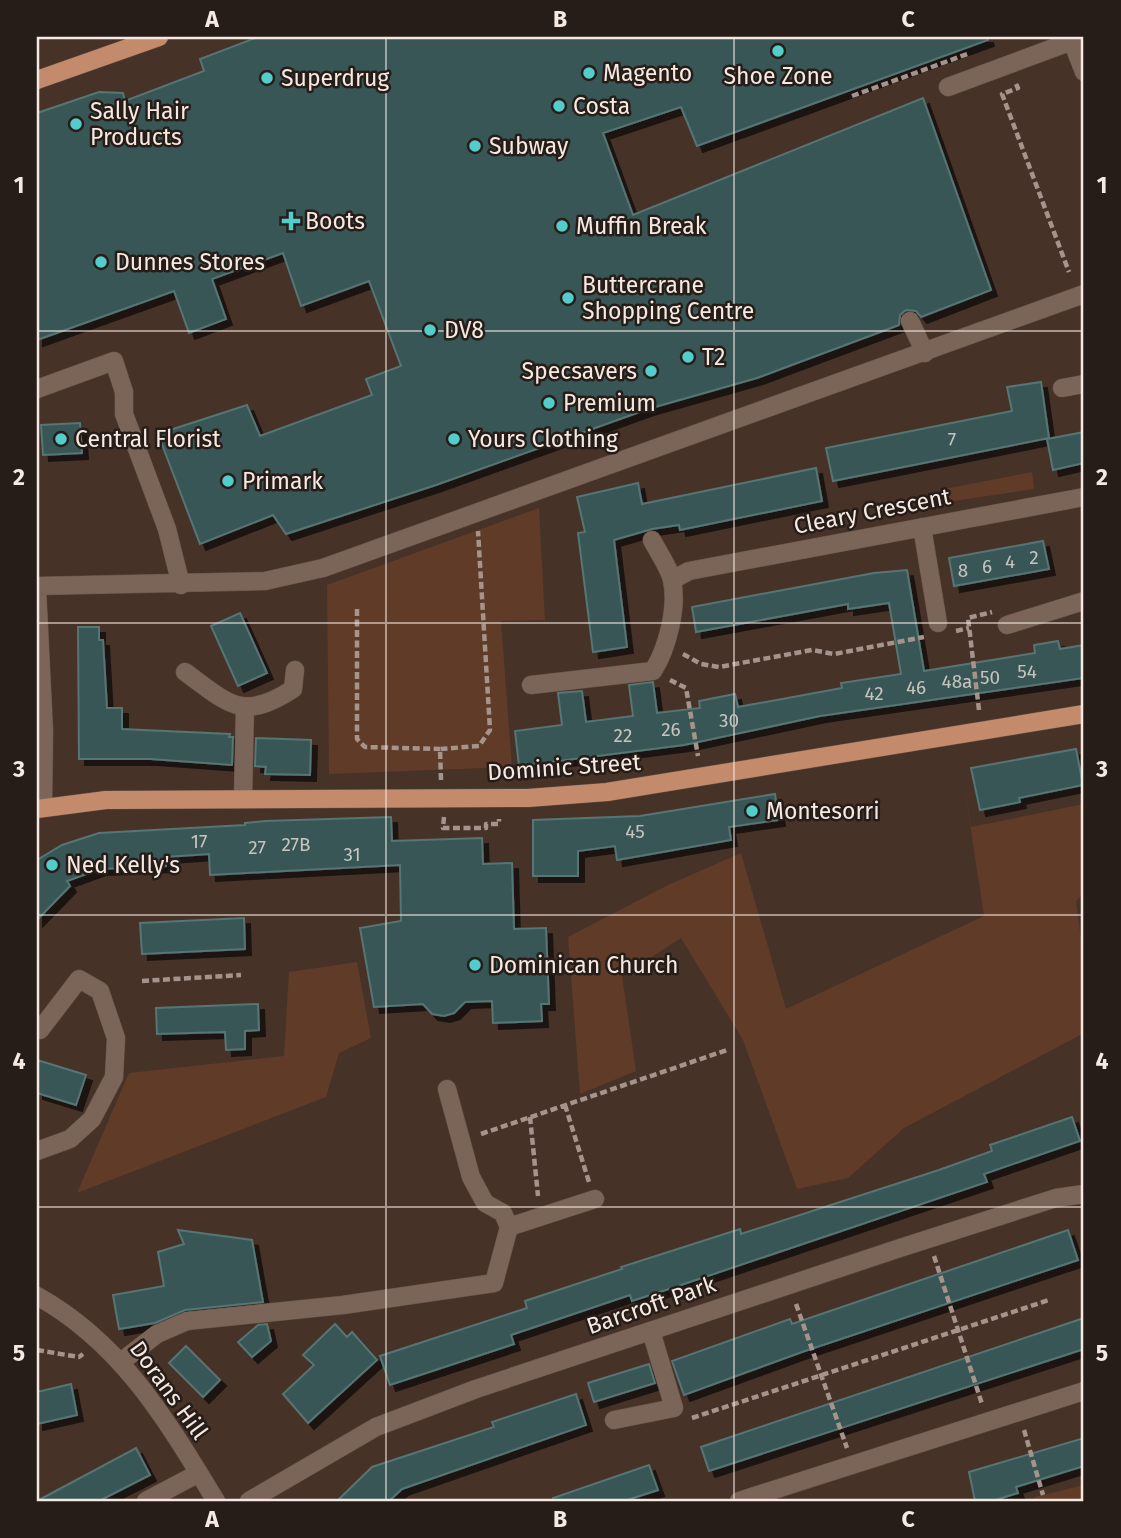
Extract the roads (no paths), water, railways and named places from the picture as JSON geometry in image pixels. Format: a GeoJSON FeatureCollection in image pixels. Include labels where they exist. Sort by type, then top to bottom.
{"type":"FeatureCollection","features":[{"type":"Feature","properties":{"kind":"main road"},"geometry":{"type":"LineString","coordinates":[[37,80],[159,37]]}},
{"type":"Feature","properties":{"kind":"main road","name":"Dominic Street"},"geometry":{"type":"LineString","coordinates":[[40,808],[106,800],[528,798],[607,792],[1084,714]]}},
{"type":"Feature","properties":{"kind":"street"},"geometry":{"type":"LineString","coordinates":[[948,87],[1072,41],[1084,72]]}},
{"type":"Feature","properties":{"kind":"street"},"geometry":{"type":"LineString","coordinates":[[40,808],[44,731],[37,594],[265,581],[323,568],[474,516],[1084,294]]}},
{"type":"Feature","properties":{"kind":"street"},"geometry":{"type":"LineString","coordinates":[[911,321],[925,353]]}},
{"type":"Feature","properties":{"kind":"street"},"geometry":{"type":"LineString","coordinates":[[37,389],[114,361],[124,392],[124,414],[167,529],[181,585]]}},
{"type":"Feature","properties":{"kind":"street"},"geometry":{"type":"LineString","coordinates":[[1062,388],[1084,384]]}},
{"type":"Feature","properties":{"kind":"street","name":"Cleary Crescent"},"geometry":{"type":"LineString","coordinates":[[672,580],[690,571],[1084,498]]}},
{"type":"Feature","properties":{"kind":"street"},"geometry":{"type":"LineString","coordinates":[[922,527],[938,630]]}},
{"type":"Feature","properties":{"kind":"street"},"geometry":{"type":"LineString","coordinates":[[531,685],[653,671],[666,645],[670,625],[672,580],[652,540]]}},
{"type":"Feature","properties":{"kind":"street"},"geometry":{"type":"LineString","coordinates":[[1011,624],[1084,601]]}},
{"type":"Feature","properties":{"kind":"street"},"geometry":{"type":"LineString","coordinates":[[185,673],[222,699],[245,707],[267,706],[293,690],[295,670]]}},
{"type":"Feature","properties":{"kind":"street"},"geometry":{"type":"LineString","coordinates":[[243,798],[245,707]]}},
{"type":"Feature","properties":{"kind":"street"},"geometry":{"type":"LineString","coordinates":[[37,1151],[70,1139],[92,1119],[114,1077],[116,1038],[100,991],[79,979],[40,1030]]}},
{"type":"Feature","properties":{"kind":"street"},"geometry":{"type":"LineString","coordinates":[[122,1361],[157,1334],[187,1321],[344,1305],[494,1283],[509,1227],[503,1213],[485,1203],[471,1177],[447,1089]]}},
{"type":"Feature","properties":{"kind":"street","name":"Barcroft Park"},"geometry":{"type":"LineString","coordinates":[[249,1501],[376,1427],[789,1285],[1056,1198],[1084,1194]]}},
{"type":"Feature","properties":{"kind":"street"},"geometry":{"type":"LineString","coordinates":[[509,1227],[595,1199]]}},
{"type":"Feature","properties":{"kind":"street","name":"Dorans Hill"},"geometry":{"type":"LineString","coordinates":[[37,1296],[102,1342],[122,1361],[216,1501]]}},
{"type":"Feature","properties":{"kind":"street"},"geometry":{"type":"LineString","coordinates":[[614,1420],[674,1408],[651,1331]]}},
{"type":"Feature","properties":{"kind":"street"},"geometry":{"type":"LineString","coordinates":[[738,1501],[1084,1391]]}},
{"type":"Feature","properties":{"kind":"street"},"geometry":{"type":"LineString","coordinates":[[146,1501],[198,1473]]}},
{"type":"Feature","properties":{"kind":"place","name":"Shoe Zone"},"geometry":{"type":"Point","coordinates":[778,51]}},
{"type":"Feature","properties":{"kind":"place","name":"Magento"},"geometry":{"type":"Point","coordinates":[589,73]}},
{"type":"Feature","properties":{"kind":"place","name":"Superdrug"},"geometry":{"type":"Point","coordinates":[267,78]}},
{"type":"Feature","properties":{"kind":"place","name":"Costa"},"geometry":{"type":"Point","coordinates":[559,106]}},
{"type":"Feature","properties":{"kind":"place","name":"Sally Hair Products"},"geometry":{"type":"Point","coordinates":[76,124]}},
{"type":"Feature","properties":{"kind":"place","name":"Subway"},"geometry":{"type":"Point","coordinates":[475,146]}},
{"type":"Feature","properties":{"kind":"place","name":"Boots"},"geometry":{"type":"Point","coordinates":[291,221]}},
{"type":"Feature","properties":{"kind":"place","name":"Muffin Break"},"geometry":{"type":"Point","coordinates":[562,226]}},
{"type":"Feature","properties":{"kind":"place","name":"Dunnes Stores"},"geometry":{"type":"Point","coordinates":[101,262]}},
{"type":"Feature","properties":{"kind":"place","name":"Buttercrane Shopping Centre"},"geometry":{"type":"Point","coordinates":[568,298]}},
{"type":"Feature","properties":{"kind":"place","name":"DV8"},"geometry":{"type":"Point","coordinates":[430,330]}},
{"type":"Feature","properties":{"kind":"place","name":"T2"},"geometry":{"type":"Point","coordinates":[688,357]}},
{"type":"Feature","properties":{"kind":"place","name":"Specsavers"},"geometry":{"type":"Point","coordinates":[651,371]}},
{"type":"Feature","properties":{"kind":"place","name":"Premium"},"geometry":{"type":"Point","coordinates":[549,403]}},
{"type":"Feature","properties":{"kind":"place","name":"Central Florist"},"geometry":{"type":"Point","coordinates":[61,439]}},
{"type":"Feature","properties":{"kind":"place","name":"Yours Clothing"},"geometry":{"type":"Point","coordinates":[454,439]}},
{"type":"Feature","properties":{"kind":"place","name":"Primark"},"geometry":{"type":"Point","coordinates":[228,481]}},
{"type":"Feature","properties":{"kind":"place","name":"Montesorri"},"geometry":{"type":"Point","coordinates":[752,811]}},
{"type":"Feature","properties":{"kind":"place","name":"Ned Kelly's"},"geometry":{"type":"Point","coordinates":[52,865]}},
{"type":"Feature","properties":{"kind":"place","name":"Dominican Church"},"geometry":{"type":"Point","coordinates":[475,965]}}]}
